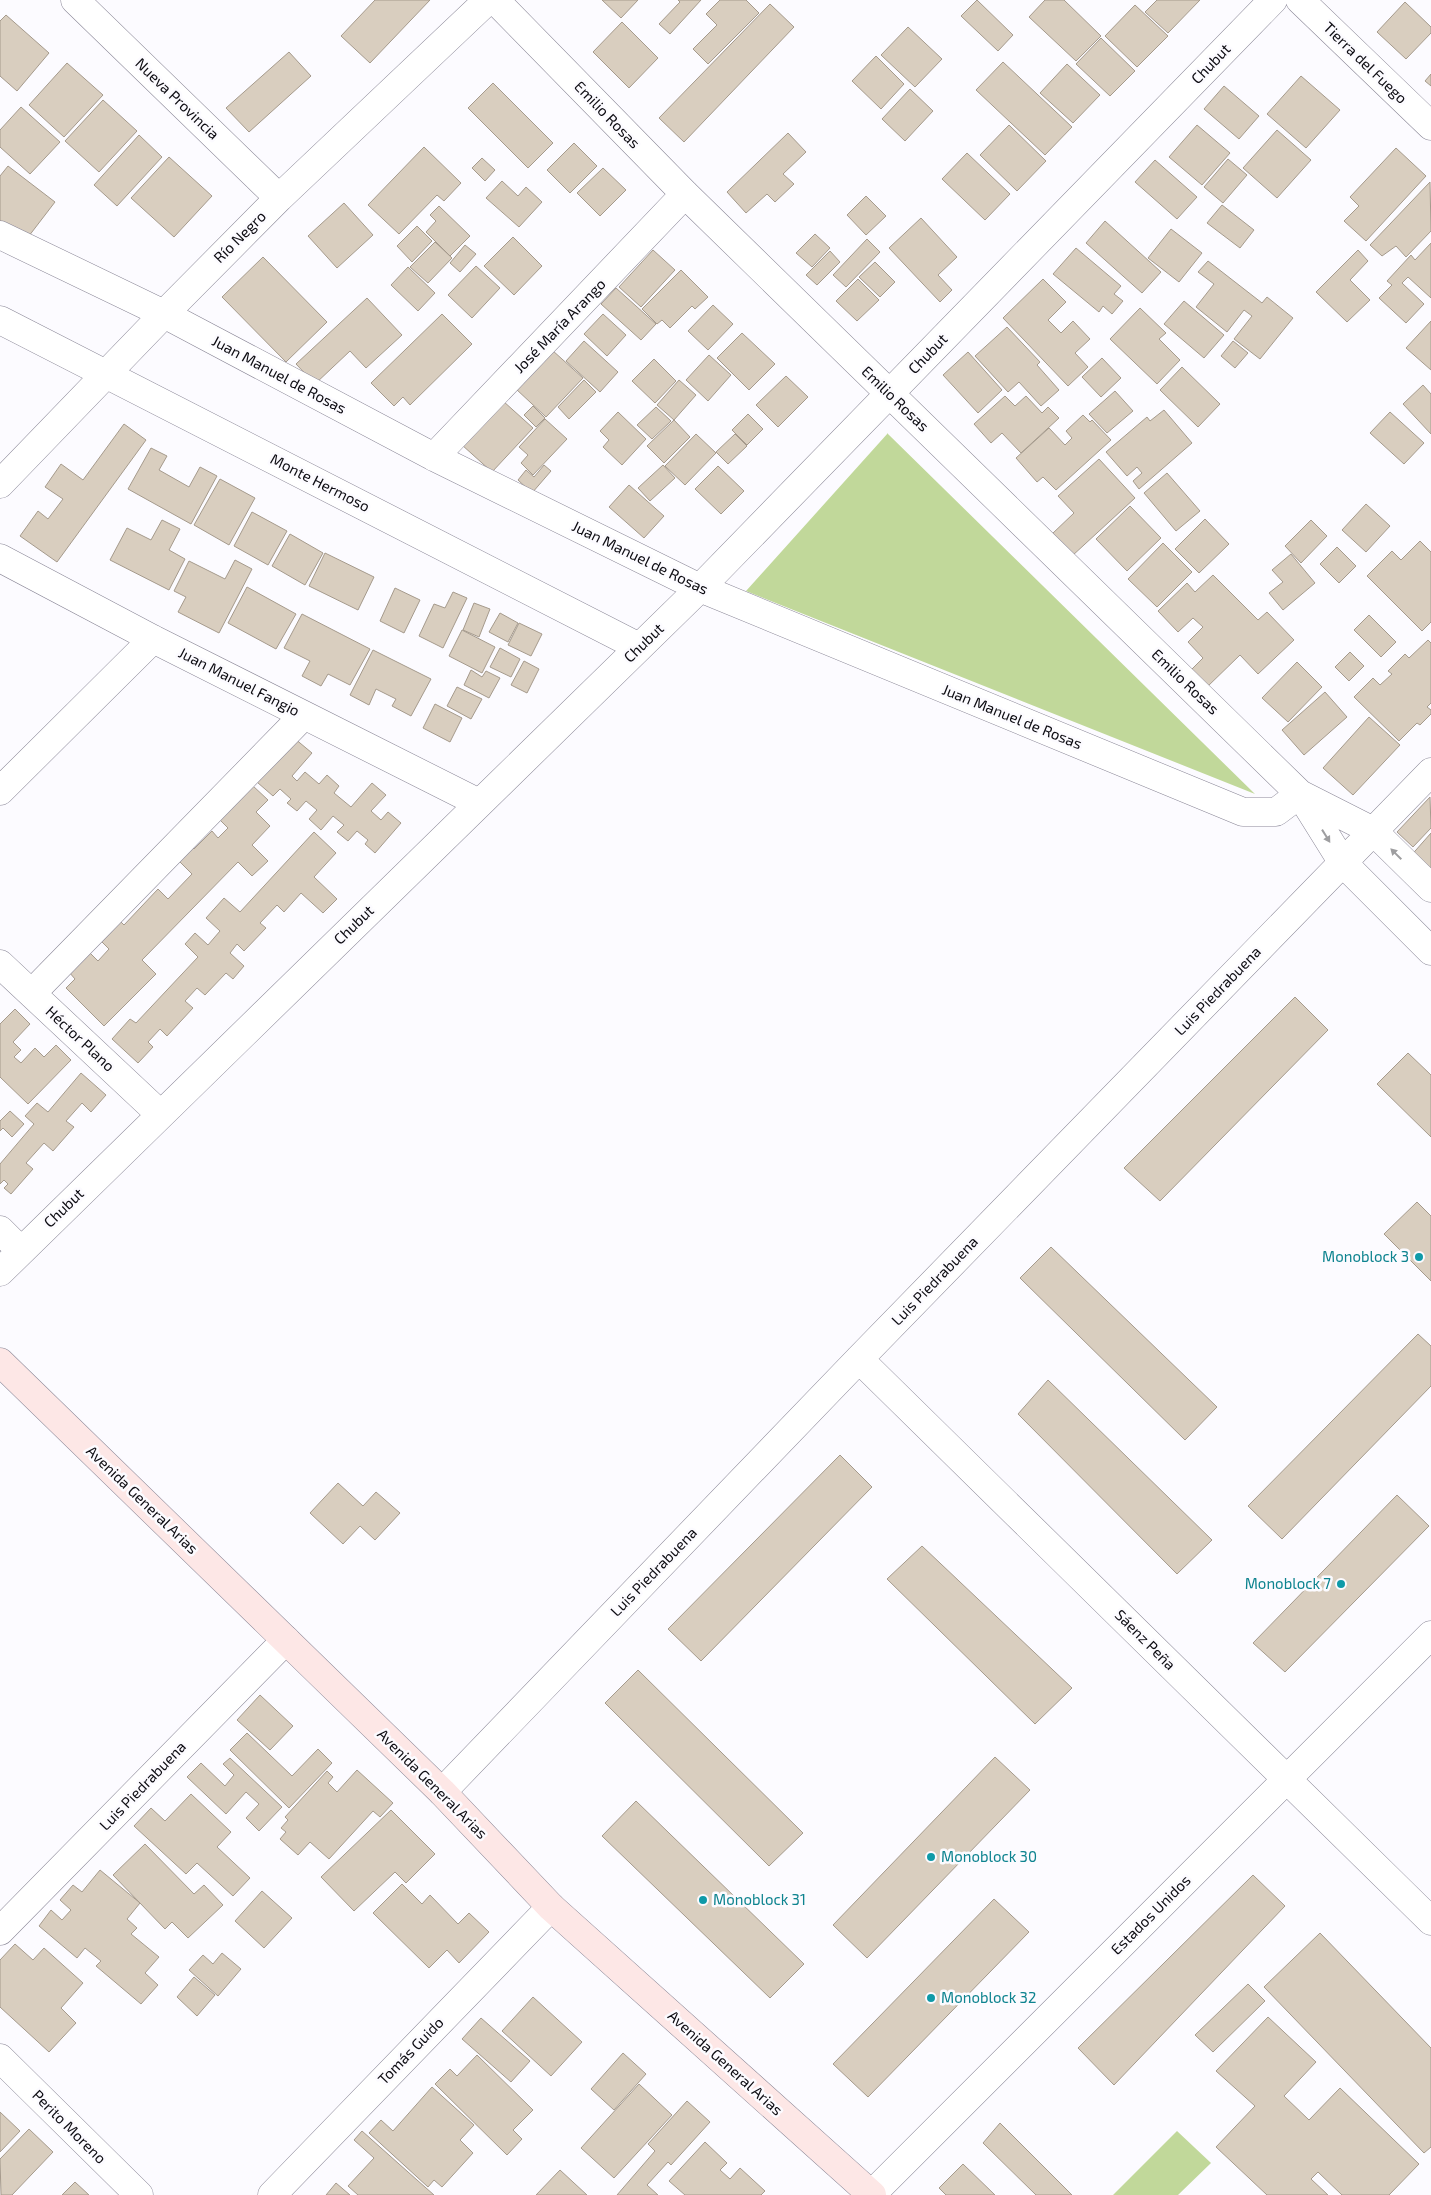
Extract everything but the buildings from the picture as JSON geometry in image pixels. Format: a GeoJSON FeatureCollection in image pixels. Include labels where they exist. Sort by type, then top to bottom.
{"type":"FeatureCollection","features":[{"type":"Feature","properties":{"kind":"main road","name":"Avenida General Arias"},"geometry":{"type":"LineString","coordinates":[[0,1362],[442,1792],[551,1907],[872,2195]]}},
{"type":"Feature","properties":{"kind":"street","name":"Nueva Provincia"},"geometry":{"type":"LineString","coordinates":[[74,0],[279,198]]}},
{"type":"Feature","properties":{"kind":"street","name":"Río Negro"},"geometry":{"type":"LineString","coordinates":[[0,484],[279,198],[488,0]]}},
{"type":"Feature","properties":{"kind":"street","name":"Emilio Rosas"},"geometry":{"type":"LineString","coordinates":[[494,0],[685,194],[1300,794],[1343,863],[1431,951]]}},
{"type":"Feature","properties":{"kind":"street","name":"Chubut"},"geometry":{"type":"LineString","coordinates":[[0,1272],[20,1250],[700,588],[1273,0]]}},
{"type":"Feature","properties":{"kind":"street","name":"Tierra del Fuego"},"geometry":{"type":"LineString","coordinates":[[1300,0],[1431,126]]}},
{"type":"Feature","properties":{"kind":"street","name":"José María Arango"},"geometry":{"type":"LineString","coordinates":[[434,457],[685,194]]}},
{"type":"Feature","properties":{"kind":"street","name":"Juan Manuel de Rosas"},"geometry":{"type":"LineString","coordinates":[[0,235],[164,314],[434,457],[700,588],[1243,812],[1276,812],[1300,794]]}},
{"type":"Feature","properties":{"kind":"street","name":"Monte Hermoso"},"geometry":{"type":"LineString","coordinates":[[0,320],[639,647]]}},
{"type":"Feature","properties":{"kind":"street","name":"Juan Manuel Fangio"},"geometry":{"type":"LineString","coordinates":[[0,558],[153,639],[479,803]]}},
{"type":"Feature","properties":{"kind":"street"},"geometry":{"type":"LineString","coordinates":[[0,791],[153,639]]}},
{"type":"Feature","properties":{"kind":"street"},"geometry":{"type":"LineString","coordinates":[[32,993],[304,715]]}},
{"type":"Feature","properties":{"kind":"street","name":"Luis Piedrabuena"},"geometry":{"type":"LineString","coordinates":[[442,1792],[859,1359],[1431,772]]}},
{"type":"Feature","properties":{"kind":"street","name":"Emilio Rosas"},"geometry":{"type":"LineString","coordinates":[[1300,794],[1373,832],[1431,888]]}},
{"type":"Feature","properties":{"kind":"street","name":"Héctor Plano"},"geometry":{"type":"LineString","coordinates":[[0,964],[160,1114]]}},
{"type":"Feature","properties":{"kind":"street"},"geometry":{"type":"LineString","coordinates":[[0,1230],[20,1250]]}},
{"type":"Feature","properties":{"kind":"street","name":"Sáenz Peña"},"geometry":{"type":"LineString","coordinates":[[859,1359],[1431,1922]]}},
{"type":"Feature","properties":{"kind":"street","name":"Estados Unidos"},"geometry":{"type":"LineString","coordinates":[[872,2195],[1431,1635]]}},
{"type":"Feature","properties":{"kind":"street","name":"Luis Piedrabuena"},"geometry":{"type":"LineString","coordinates":[[0,1931],[286,1640]]}},
{"type":"Feature","properties":{"kind":"street","name":"Tomás Guido"},"geometry":{"type":"LineString","coordinates":[[272,2195],[551,1907]]}},
{"type":"Feature","properties":{"kind":"street","name":"Perito Moreno"},"geometry":{"type":"LineString","coordinates":[[0,2058],[138,2195]]}},
{"type":"Feature","properties":{"kind":"green space"},"geometry":{"type":"Polygon","coordinates":[[[888,434],[1255,794],[746,591],[888,434]]]}},
{"type":"Feature","properties":{"kind":"green space"},"geometry":{"type":"Polygon","coordinates":[[[1177,2131],[1211,2163],[1178,2195],[1113,2195],[1177,2131]]]}},
{"type":"Feature","properties":{"kind":"place","name":"Monoblock 3"},"geometry":{"type":"Point","coordinates":[1419,1257]}},
{"type":"Feature","properties":{"kind":"place","name":"Monoblock 7"},"geometry":{"type":"Point","coordinates":[1341,1584]}},
{"type":"Feature","properties":{"kind":"place","name":"Monoblock 30"},"geometry":{"type":"Point","coordinates":[931,1857]}},
{"type":"Feature","properties":{"kind":"place","name":"Monoblock 31"},"geometry":{"type":"Point","coordinates":[703,1900]}},
{"type":"Feature","properties":{"kind":"place","name":"Monoblock 32"},"geometry":{"type":"Point","coordinates":[931,1998]}}]}
